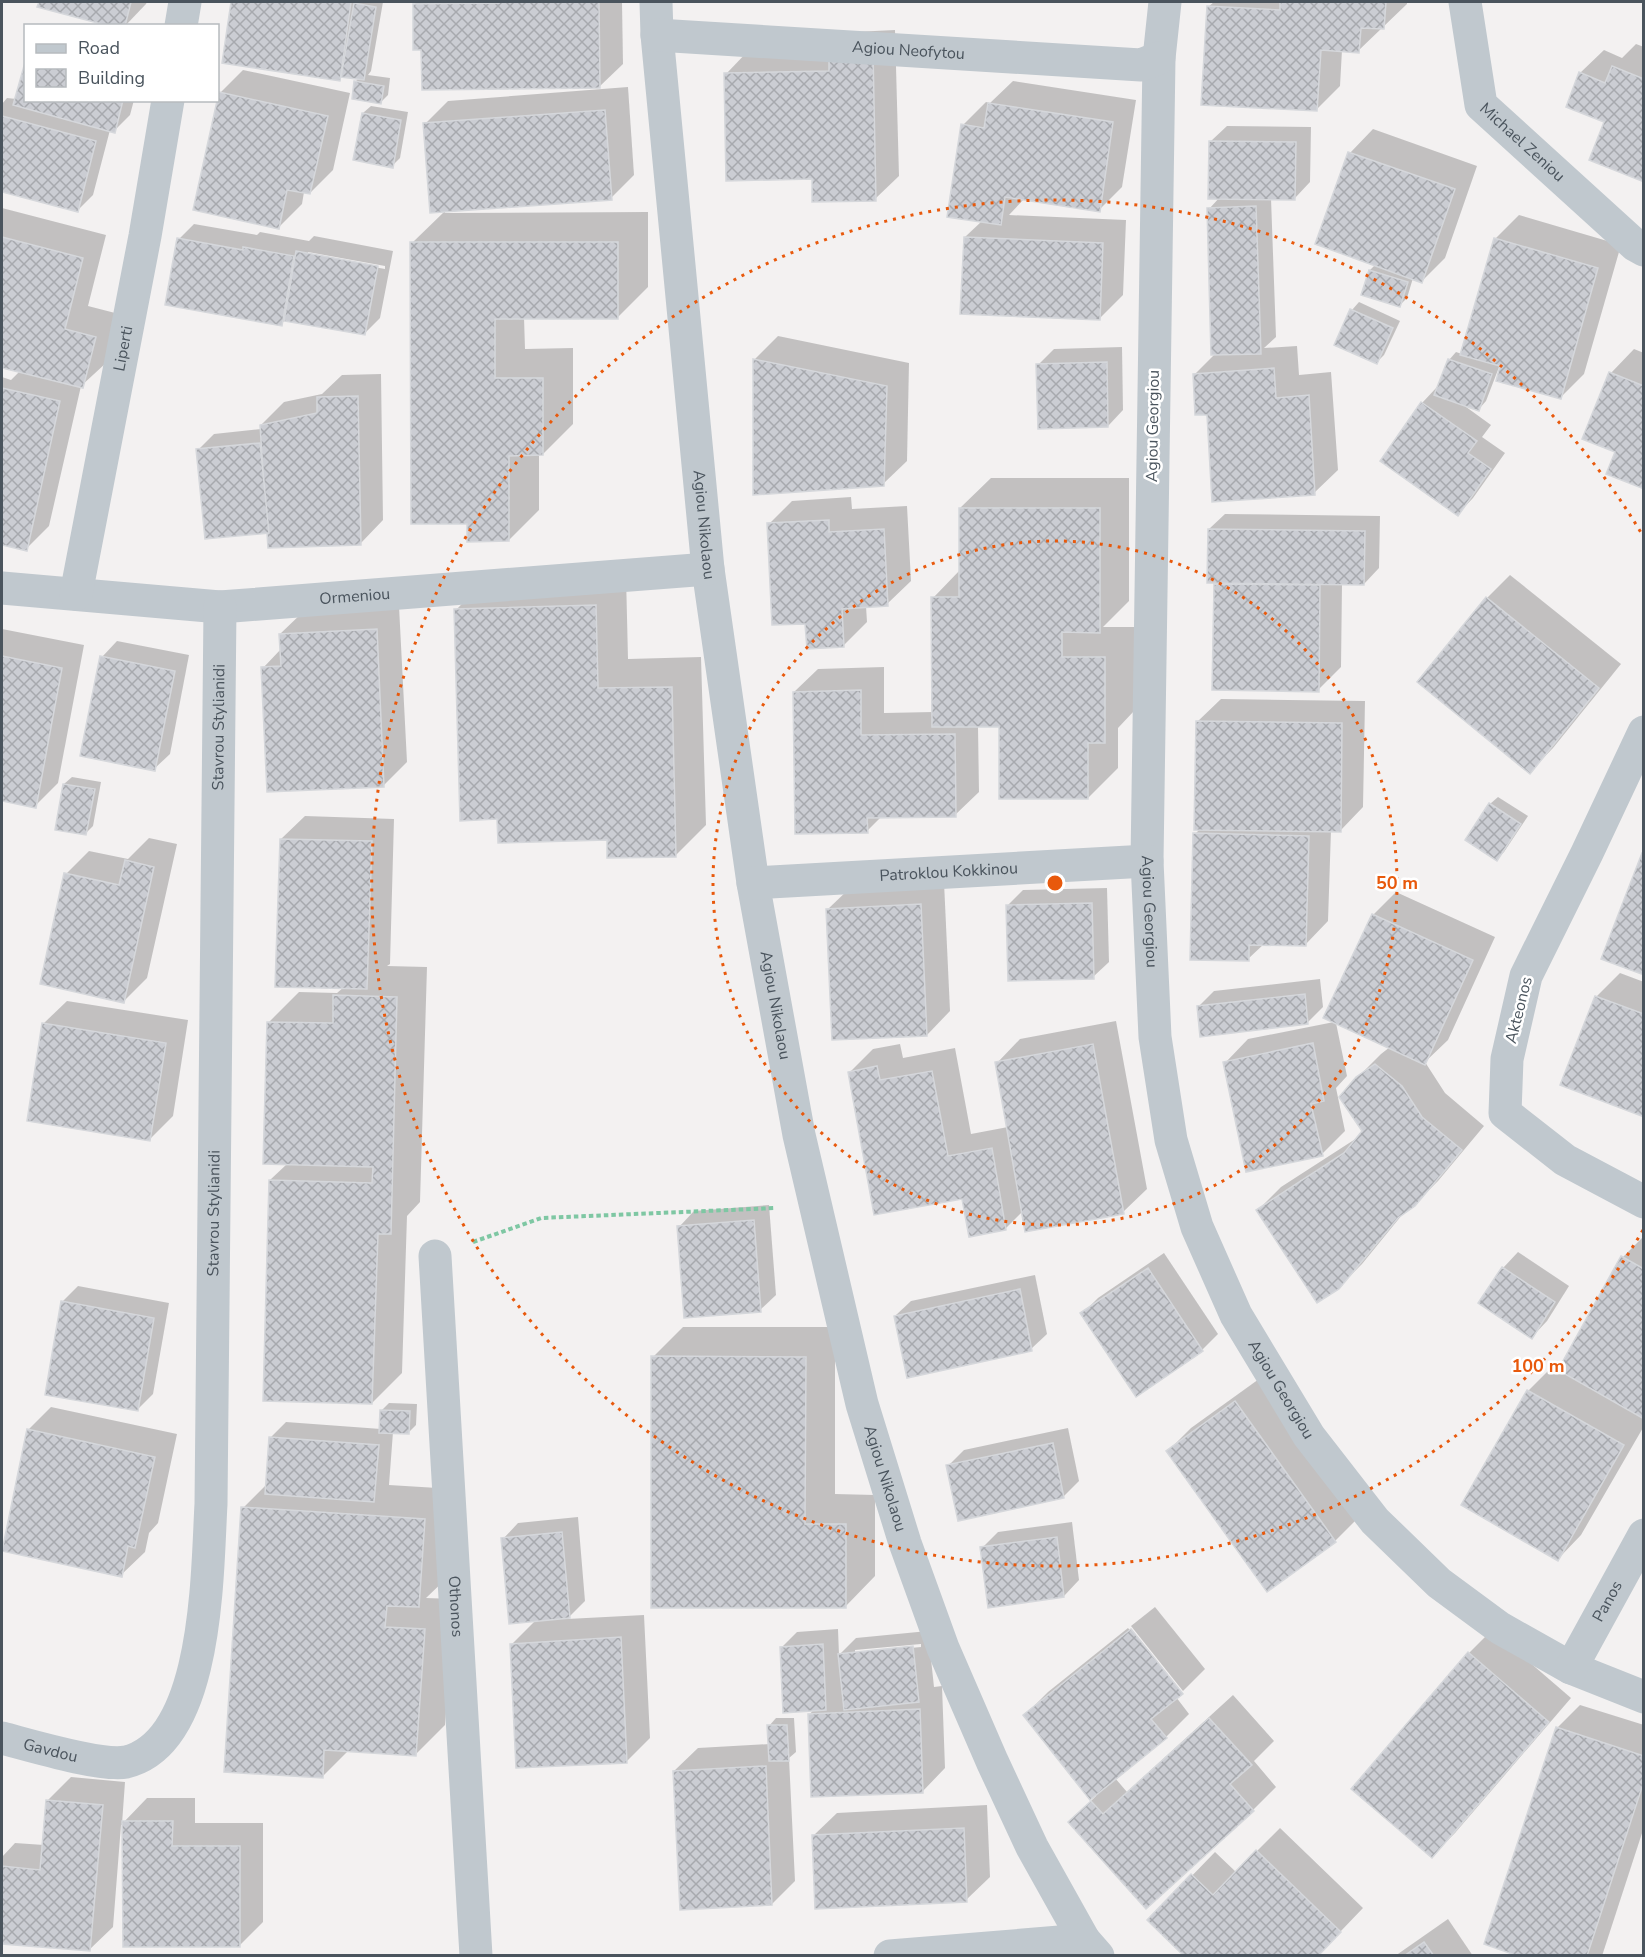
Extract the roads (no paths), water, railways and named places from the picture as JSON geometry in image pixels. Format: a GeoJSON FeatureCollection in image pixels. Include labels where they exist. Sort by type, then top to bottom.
{"type":"FeatureCollection","features":[{"type":"Feature","properties":{"kind":"street"},"geometry":{"type":"LineString","coordinates":[[181,24],[185,2]]}},
{"type":"Feature","properties":{"kind":"street","name":"Agiou Nikolaou"},"geometry":{"type":"LineString","coordinates":[[656,2],[657,35],[708,569],[753,883],[799,1135],[862,1404],[905,1543],[943,1648],[992,1761],[1032,1847],[1091,1948]]}},
{"type":"Feature","properties":{"kind":"street","name":"Agiou Georgiou"},"geometry":{"type":"LineString","coordinates":[[1165,2],[1159,58],[1147,861],[1155,1037],[1171,1140],[1197,1227],[1236,1315],[1309,1436],[1375,1521],[1439,1583],[1500,1628],[1571,1668],[1644,1697]]}},
{"type":"Feature","properties":{"kind":"street","name":"Michael Zeniou"},"geometry":{"type":"LineString","coordinates":[[1465,2],[1481,105],[1635,245],[1644,250]]}},
{"type":"Feature","properties":{"kind":"street","name":"Agiou Neofytou"},"geometry":{"type":"LineString","coordinates":[[657,35],[1141,65],[1159,58]]}},
{"type":"Feature","properties":{"kind":"street","name":"Liperti"},"geometry":{"type":"LineString","coordinates":[[76,594],[145,236],[168,102]]}},
{"type":"Feature","properties":{"kind":"street","name":"Ormeniou"},"geometry":{"type":"LineString","coordinates":[[2,588],[220,607],[708,569]]}},
{"type":"Feature","properties":{"kind":"street","name":"Stavrou Stylianidi"},"geometry":{"type":"LineString","coordinates":[[98,1761],[125,1762],[147,1753],[168,1734],[186,1698],[198,1654],[205,1597],[211,1504],[220,607]]}},
{"type":"Feature","properties":{"kind":"street","name":"Akteonos"},"geometry":{"type":"LineString","coordinates":[[1644,732],[1526,976],[1507,1059],[1505,1113],[1565,1160],[1644,1202]]}},
{"type":"Feature","properties":{"kind":"street","name":"Patroklou Kokkinou"},"geometry":{"type":"LineString","coordinates":[[753,883],[1147,861]]}},
{"type":"Feature","properties":{"kind":"street","name":"Othonos"},"geometry":{"type":"LineString","coordinates":[[435,1256],[476,1956]]}},
{"type":"Feature","properties":{"kind":"street","name":"Panos"},"geometry":{"type":"LineString","coordinates":[[1571,1668],[1644,1535]]}},
{"type":"Feature","properties":{"kind":"street","name":"Gavdou"},"geometry":{"type":"LineString","coordinates":[[2,1738],[98,1761]]}},
{"type":"Feature","properties":{"kind":"street"},"geometry":{"type":"LineString","coordinates":[[890,1956],[1091,1948]]}}]}
